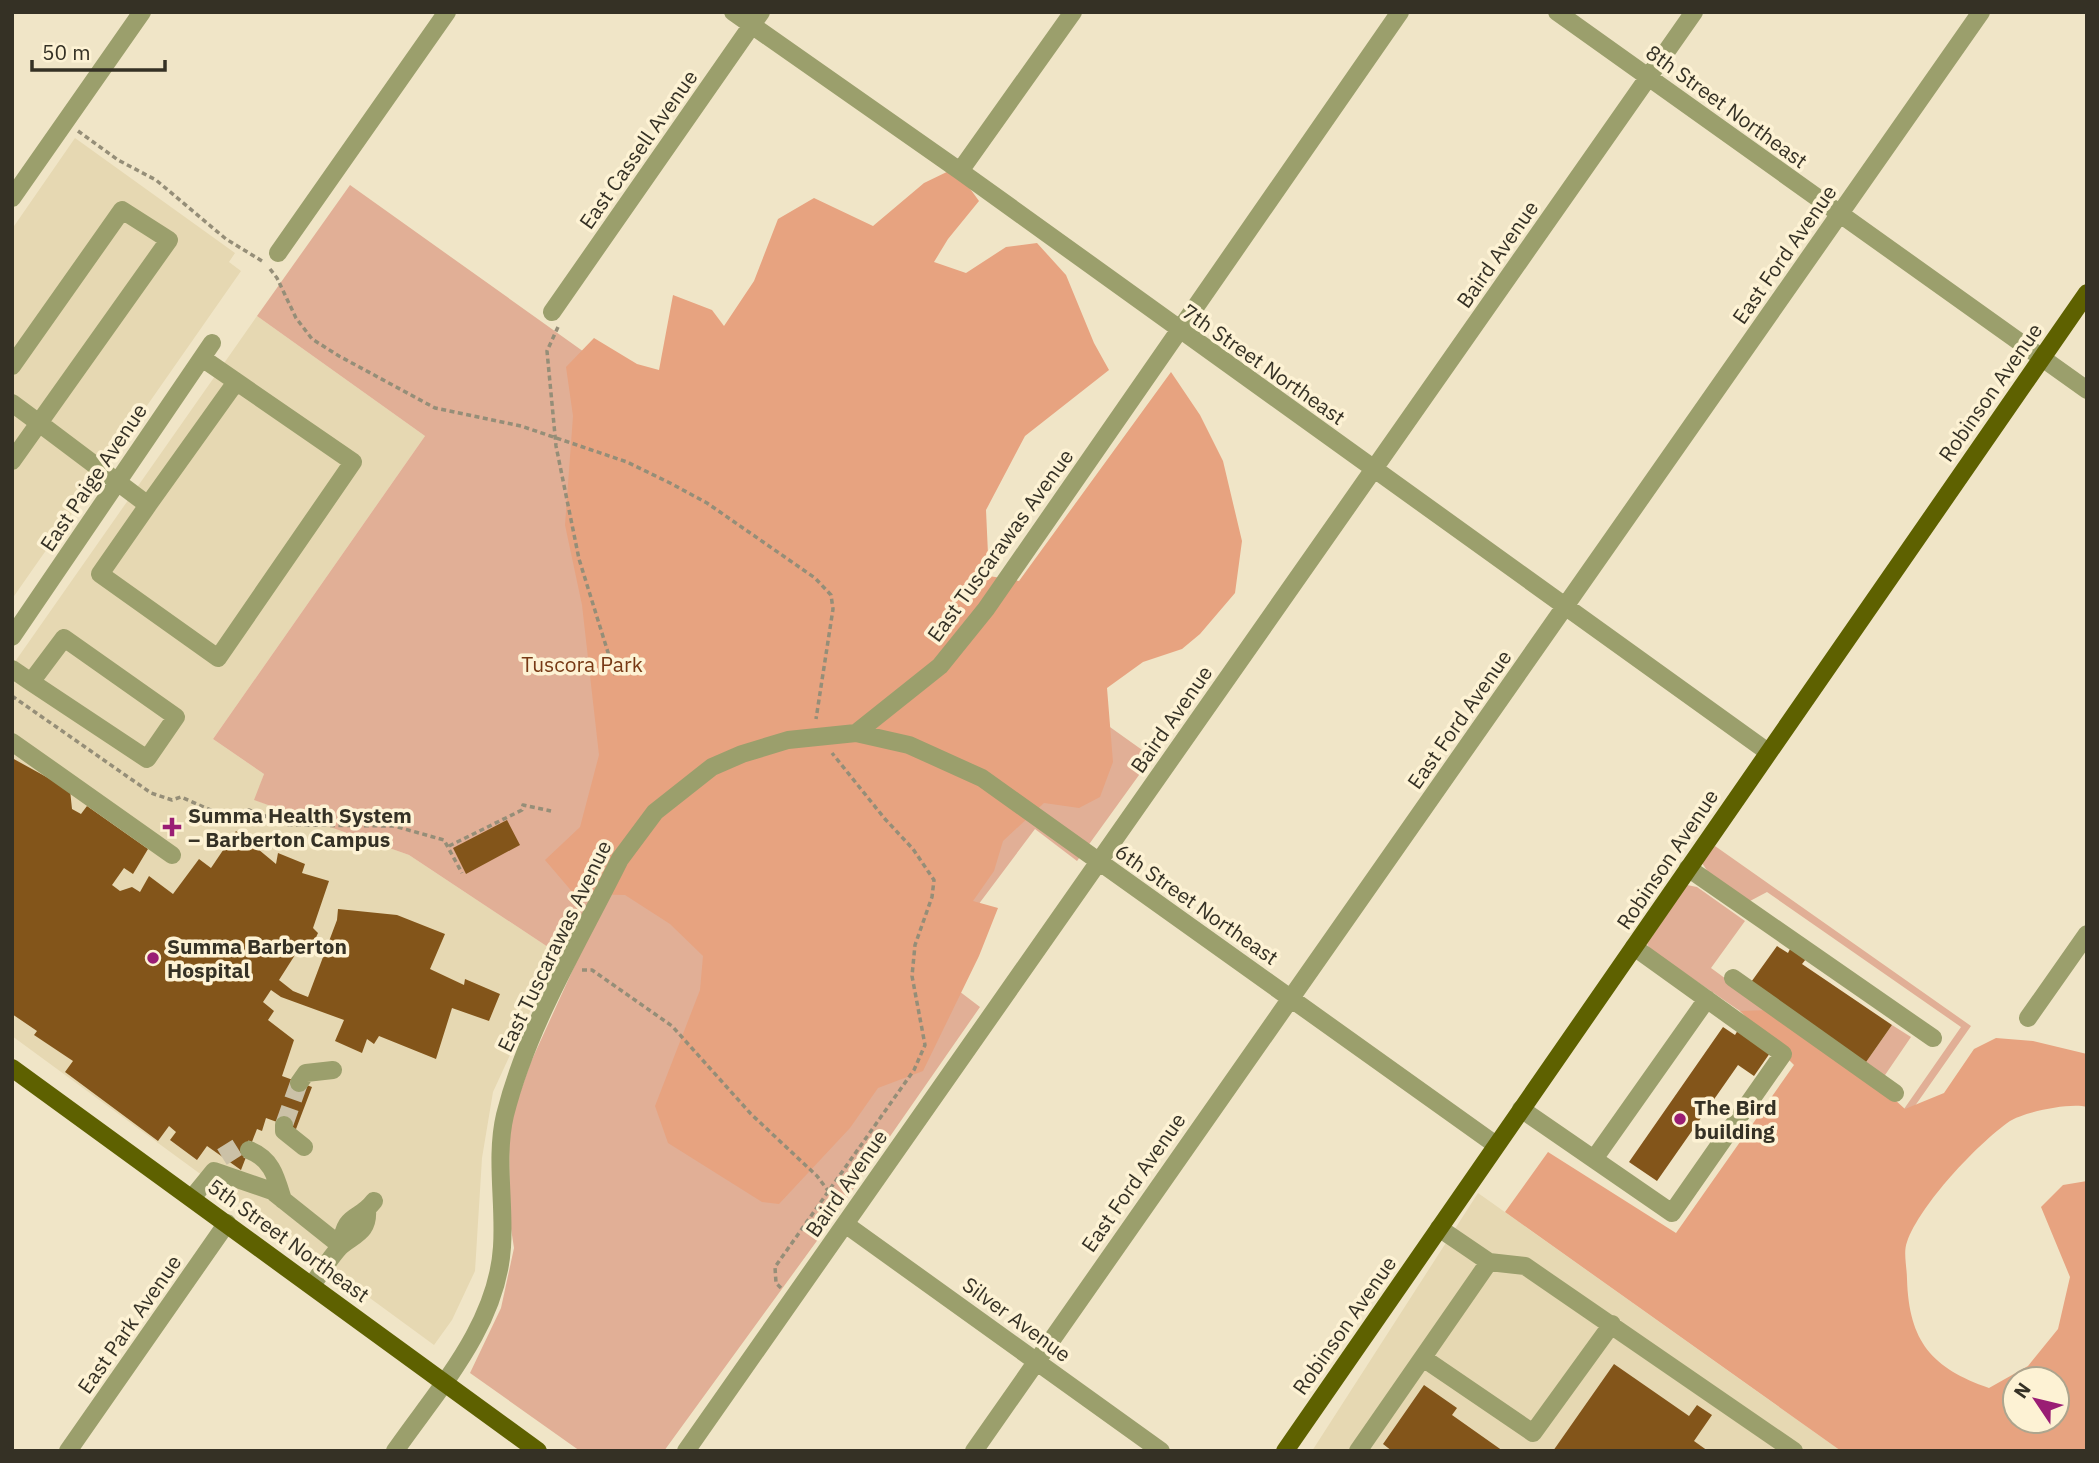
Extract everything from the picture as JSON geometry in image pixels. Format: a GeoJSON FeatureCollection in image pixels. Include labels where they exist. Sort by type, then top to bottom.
{"type":"FeatureCollection","features":[{"type":"Feature","properties":{"kind":"main road","name":"Robinson Avenue"},"geometry":{"type":"LineString","coordinates":[[1285,1451],[2087,293]]}},
{"type":"Feature","properties":{"kind":"main road","name":"5th Street Northeast"},"geometry":{"type":"LineString","coordinates":[[14,1073],[227,1223],[538,1451]]}},
{"type":"Feature","properties":{"kind":"street"},"geometry":{"type":"LineString","coordinates":[[12,198],[142,12]]}},
{"type":"Feature","properties":{"kind":"street"},"geometry":{"type":"LineString","coordinates":[[278,253],[447,12]]}},
{"type":"Feature","properties":{"kind":"street","name":"7th Street Northeast"},"geometry":{"type":"LineString","coordinates":[[733,12],[756,19],[1178,331],[1768,752]]}},
{"type":"Feature","properties":{"kind":"street"},"geometry":{"type":"LineString","coordinates":[[960,171],[1073,12]]}},
{"type":"Feature","properties":{"kind":"street","name":"East Tuscarawas Avenue"},"geometry":{"type":"LineString","coordinates":[[394,1451],[465,1351],[491,1298],[502,1251],[504,1118],[520,1064],[620,859],[655,812],[712,767],[742,754],[788,740],[856,733],[940,666],[964,638],[1399,12]]}},
{"type":"Feature","properties":{"kind":"street","name":"8th Street Northeast"},"geometry":{"type":"LineString","coordinates":[[1557,12],[2087,390]]}},
{"type":"Feature","properties":{"kind":"street","name":"Baird Avenue"},"geometry":{"type":"LineString","coordinates":[[686,1451],[1694,12]]}},
{"type":"Feature","properties":{"kind":"street","name":"East Ford Avenue"},"geometry":{"type":"LineString","coordinates":[[974,1451],[1981,12]]}},
{"type":"Feature","properties":{"kind":"street","name":"East Cassell Avenue"},"geometry":{"type":"LineString","coordinates":[[556,317],[756,19]]}},
{"type":"Feature","properties":{"kind":"street"},"geometry":{"type":"LineString","coordinates":[[12,366],[122,210],[169,240],[12,461]]}},
{"type":"Feature","properties":{"kind":"street","name":"East Paige Avenue"},"geometry":{"type":"LineString","coordinates":[[12,637],[207,351],[236,382]]}},
{"type":"Feature","properties":{"kind":"street"},"geometry":{"type":"LineString","coordinates":[[236,382],[353,462],[218,658],[100,575],[148,505],[236,382]]}},
{"type":"Feature","properties":{"kind":"street"},"geometry":{"type":"LineString","coordinates":[[12,403],[148,505]]}},
{"type":"Feature","properties":{"kind":"street"},"geometry":{"type":"LineString","coordinates":[[12,669],[31,682],[147,759],[176,717],[64,638],[31,682]]}},
{"type":"Feature","properties":{"kind":"street","name":"6th Street Northeast"},"geometry":{"type":"LineString","coordinates":[[856,733],[909,745],[975,774],[1496,1145]]}},
{"type":"Feature","properties":{"kind":"street"},"geometry":{"type":"LineString","coordinates":[[12,742],[172,855]]}},
{"type":"Feature","properties":{"kind":"street"},"geometry":{"type":"LineString","coordinates":[[1688,868],[1933,1038]]}},
{"type":"Feature","properties":{"kind":"street"},"geometry":{"type":"LineString","coordinates":[[2028,1018],[2087,934]]}},
{"type":"Feature","properties":{"kind":"street"},"geometry":{"type":"LineString","coordinates":[[1521,1109],[1672,1213],[1783,1054],[1634,947]]}},
{"type":"Feature","properties":{"kind":"street"},"geometry":{"type":"LineString","coordinates":[[1733,978],[1895,1093]]}},
{"type":"Feature","properties":{"kind":"street"},"geometry":{"type":"LineString","coordinates":[[1594,1159],[1706,999]]}},
{"type":"Feature","properties":{"kind":"street"},"geometry":{"type":"LineString","coordinates":[[299,1083],[306,1073],[333,1070]]}},
{"type":"Feature","properties":{"kind":"street"},"geometry":{"type":"LineString","coordinates":[[284,1125],[284,1131],[304,1147]]}},
{"type":"Feature","properties":{"kind":"street"},"geometry":{"type":"LineString","coordinates":[[249,1150],[264,1156],[273,1171],[283,1199]]}},
{"type":"Feature","properties":{"kind":"street"},"geometry":{"type":"LineString","coordinates":[[192,1198],[218,1164],[283,1199],[341,1245]]}},
{"type":"Feature","properties":{"kind":"street"},"geometry":{"type":"LineString","coordinates":[[312,1285],[341,1245],[344,1228],[354,1214],[371,1206]]}},
{"type":"Feature","properties":{"kind":"street","name":"Silver Avenue"},"geometry":{"type":"LineString","coordinates":[[848,1220],[1036,1362],[1161,1451]]}},
{"type":"Feature","properties":{"kind":"street","name":"East Park Avenue"},"geometry":{"type":"LineString","coordinates":[[68,1451],[227,1223]]}},
{"type":"Feature","properties":{"kind":"street"},"geometry":{"type":"LineString","coordinates":[[1438,1228],[1489,1262],[1525,1266],[1794,1451]]}},
{"type":"Feature","properties":{"kind":"street"},"geometry":{"type":"LineString","coordinates":[[1358,1451],[1489,1262]]}},
{"type":"Feature","properties":{"kind":"street"},"geometry":{"type":"LineString","coordinates":[[1423,1358],[1533,1433],[1612,1324]]}},
{"type":"Feature","properties":{"kind":"path"},"geometry":{"type":"LineString","coordinates":[[66,121],[118,160],[156,180],[226,239],[257,256],[277,278],[296,317],[312,339],[321,345],[435,408],[521,426],[627,462],[707,503],[815,578],[831,595],[833,609],[813,737],[850,774],[885,819],[913,849],[934,880],[932,897],[915,945],[912,976],[918,1013],[925,1032],[923,1055],[775,1267],[776,1283],[792,1300]]}},
{"type":"Feature","properties":{"kind":"path"},"geometry":{"type":"LineString","coordinates":[[556,317],[547,345],[555,438],[579,559],[615,675]]}},
{"type":"Feature","properties":{"kind":"path"},"geometry":{"type":"LineString","coordinates":[[12,696],[151,793],[172,800],[181,797],[222,815],[249,810],[289,825],[394,826],[440,837],[449,846],[462,873]]}},
{"type":"Feature","properties":{"kind":"path"},"geometry":{"type":"LineString","coordinates":[[449,846],[522,810],[523,805],[551,811]]}},
{"type":"Feature","properties":{"kind":"path"},"geometry":{"type":"LineString","coordinates":[[565,968],[592,970],[672,1026],[829,1192],[848,1220]]}},
{"type":"Feature","properties":{"kind":"shaded area"},"geometry":{"type":"Polygon","coordinates":[[[75,138],[235,253],[229,262],[241,271],[12,599],[12,229],[75,138]]]}},
{"type":"Feature","properties":{"kind":"shaded area"},"geometry":{"type":"Polygon","coordinates":[[[955,168],[979,201],[948,239],[934,262],[966,273],[1006,247],[1037,243],[1066,275],[1094,343],[1109,370],[1025,436],[986,510],[989,576],[1019,581],[1171,372],[1200,415],[1223,461],[1242,541],[1235,593],[1200,634],[1182,649],[1143,662],[1107,688],[1113,762],[1100,797],[1079,808],[1044,803],[1003,841],[994,871],[973,901],[998,908],[979,956],[923,1071],[878,1088],[850,1128],[779,1204],[762,1202],[668,1143],[655,1106],[700,990],[703,956],[670,924],[625,895],[574,894],[545,860],[580,827],[599,755],[582,605],[565,525],[573,416],[566,367],[594,338],[637,364],[659,370],[673,295],[712,310],[724,326],[754,281],[778,219],[814,198],[873,226],[924,183],[955,168]]]}},
{"type":"Feature","properties":{"kind":"shaded area","name":"Summa Health System – Barberton Campus"},"geometry":{"type":"Polygon","coordinates":[[[257,316],[425,436],[213,739],[264,774],[255,800],[409,855],[557,953],[493,1092],[482,1158],[475,1271],[452,1320],[434,1345],[12,1036],[12,666],[257,316]]]}},
{"type":"Feature","properties":{"kind":"shaded area"},"geometry":{"type":"Polygon","coordinates":[[[1770,1010],[1862,1070],[1905,1109],[1944,1093],[1974,1049],[1996,1038],[2033,1041],[2087,1054],[2087,1107],[2070,1106],[2036,1111],[2010,1121],[1997,1131],[1951,1176],[1924,1211],[1907,1242],[1905,1255],[1909,1301],[1919,1336],[1927,1350],[1952,1371],[1989,1388],[2001,1381],[2001,1435],[2071,1435],[2071,1365],[2029,1365],[2058,1329],[2070,1277],[2041,1207],[2063,1185],[2087,1181],[2087,1451],[1841,1451],[1505,1212],[1548,1152],[1676,1233],[1794,1065],[1740,1011],[1770,1010]]]}},
{"type":"Feature","properties":{"kind":"shaded area"},"geometry":{"type":"Polygon","coordinates":[[[1478,1193],[1841,1451],[1312,1451],[1478,1193]]]}},
{"type":"Feature","properties":{"kind":"green space","name":"Tuscora Park"},"geometry":{"type":"Polygon","coordinates":[[[350,185],[1152,757],[1077,861],[1035,829],[930,969],[980,1007],[827,1227],[664,1451],[580,1451],[470,1373],[501,1308],[514,1248],[510,1222],[509,1125],[530,1064],[575,965],[409,855],[254,800],[264,774],[213,739],[425,436],[257,316],[350,185]]]}},
{"type":"Feature","properties":{"kind":"green space"},"geometry":{"type":"Polygon","coordinates":[[[1715,846],[1971,1026],[1903,1123],[1651,950],[1647,944],[1687,885],[1697,887],[1745,921],[1711,968],[1904,1109],[1961,1027],[1767,892],[1750,901],[1708,872],[1702,863],[1715,846]]]}},
{"type":"Feature","properties":{"kind":"green space"},"geometry":{"type":"Polygon","coordinates":[[[1892,1025],[1911,1037],[1883,1078],[1864,1065],[1892,1025]]]}},
{"type":"Feature","properties":{"kind":"building","name":"Summa Barberton Hospital"},"geometry":{"type":"Polygon","coordinates":[[[12,758],[70,790],[72,809],[81,814],[87,806],[148,849],[133,874],[124,868],[112,885],[120,891],[132,887],[140,892],[149,876],[173,894],[199,859],[211,868],[236,831],[276,864],[278,853],[305,864],[302,873],[329,881],[313,928],[318,933],[312,946],[302,944],[279,980],[293,991],[308,997],[337,920],[338,909],[397,915],[445,934],[430,969],[464,985],[465,979],[500,994],[489,1021],[452,1008],[436,1059],[379,1036],[374,1044],[367,1039],[362,1053],[335,1041],[344,1020],[281,997],[271,990],[263,1002],[274,1011],[268,1020],[294,1040],[282,1076],[312,1087],[296,1129],[266,1118],[262,1131],[257,1129],[241,1170],[207,1146],[197,1160],[170,1140],[176,1132],[169,1126],[158,1141],[65,1072],[73,1061],[34,1035],[37,1031],[12,1014],[12,758]]]}},
{"type":"Feature","properties":{"kind":"building"},"geometry":{"type":"Polygon","coordinates":[[[507,820],[520,845],[466,874],[453,848],[507,820]]]}},
{"type":"Feature","properties":{"kind":"building"},"geometry":{"type":"Polygon","coordinates":[[[1777,946],[1788,953],[1790,949],[1806,959],[1802,964],[1892,1025],[1864,1065],[1749,985],[1777,946]]]}},
{"type":"Feature","properties":{"kind":"building","name":"The Bird building"},"geometry":{"type":"Polygon","coordinates":[[[1723,1027],[1735,1035],[1738,1030],[1770,1053],[1754,1076],[1738,1065],[1657,1181],[1629,1162],[1723,1027]]]}},
{"type":"Feature","properties":{"kind":"building"},"geometry":{"type":"Polygon","coordinates":[[[1614,1364],[1689,1416],[1697,1405],[1712,1415],[1694,1441],[1708,1451],[1553,1451],[1614,1364]]]}},
{"type":"Feature","properties":{"kind":"building"},"geometry":{"type":"Polygon","coordinates":[[[1424,1385],[1457,1408],[1452,1415],[1503,1451],[1392,1451],[1383,1444],[1424,1385]]]}},
{"type":"Feature","properties":{"kind":"tunnel"},"geometry":{"type":"LineString","coordinates":[[284,1125],[299,1083]]}},
{"type":"Feature","properties":{"kind":"tunnel"},"geometry":{"type":"LineString","coordinates":[[222,1157],[238,1147],[249,1150]]}},
{"type":"Feature","properties":{"kind":"place","name":"Summa Health System – Barberton Campus"},"geometry":{"type":"Point","coordinates":[172,827]}},
{"type":"Feature","properties":{"kind":"place","name":"Summa Barberton Hospital"},"geometry":{"type":"Point","coordinates":[153,958]}},
{"type":"Feature","properties":{"kind":"place","name":"The Bird building"},"geometry":{"type":"Point","coordinates":[1680,1119]}}]}
